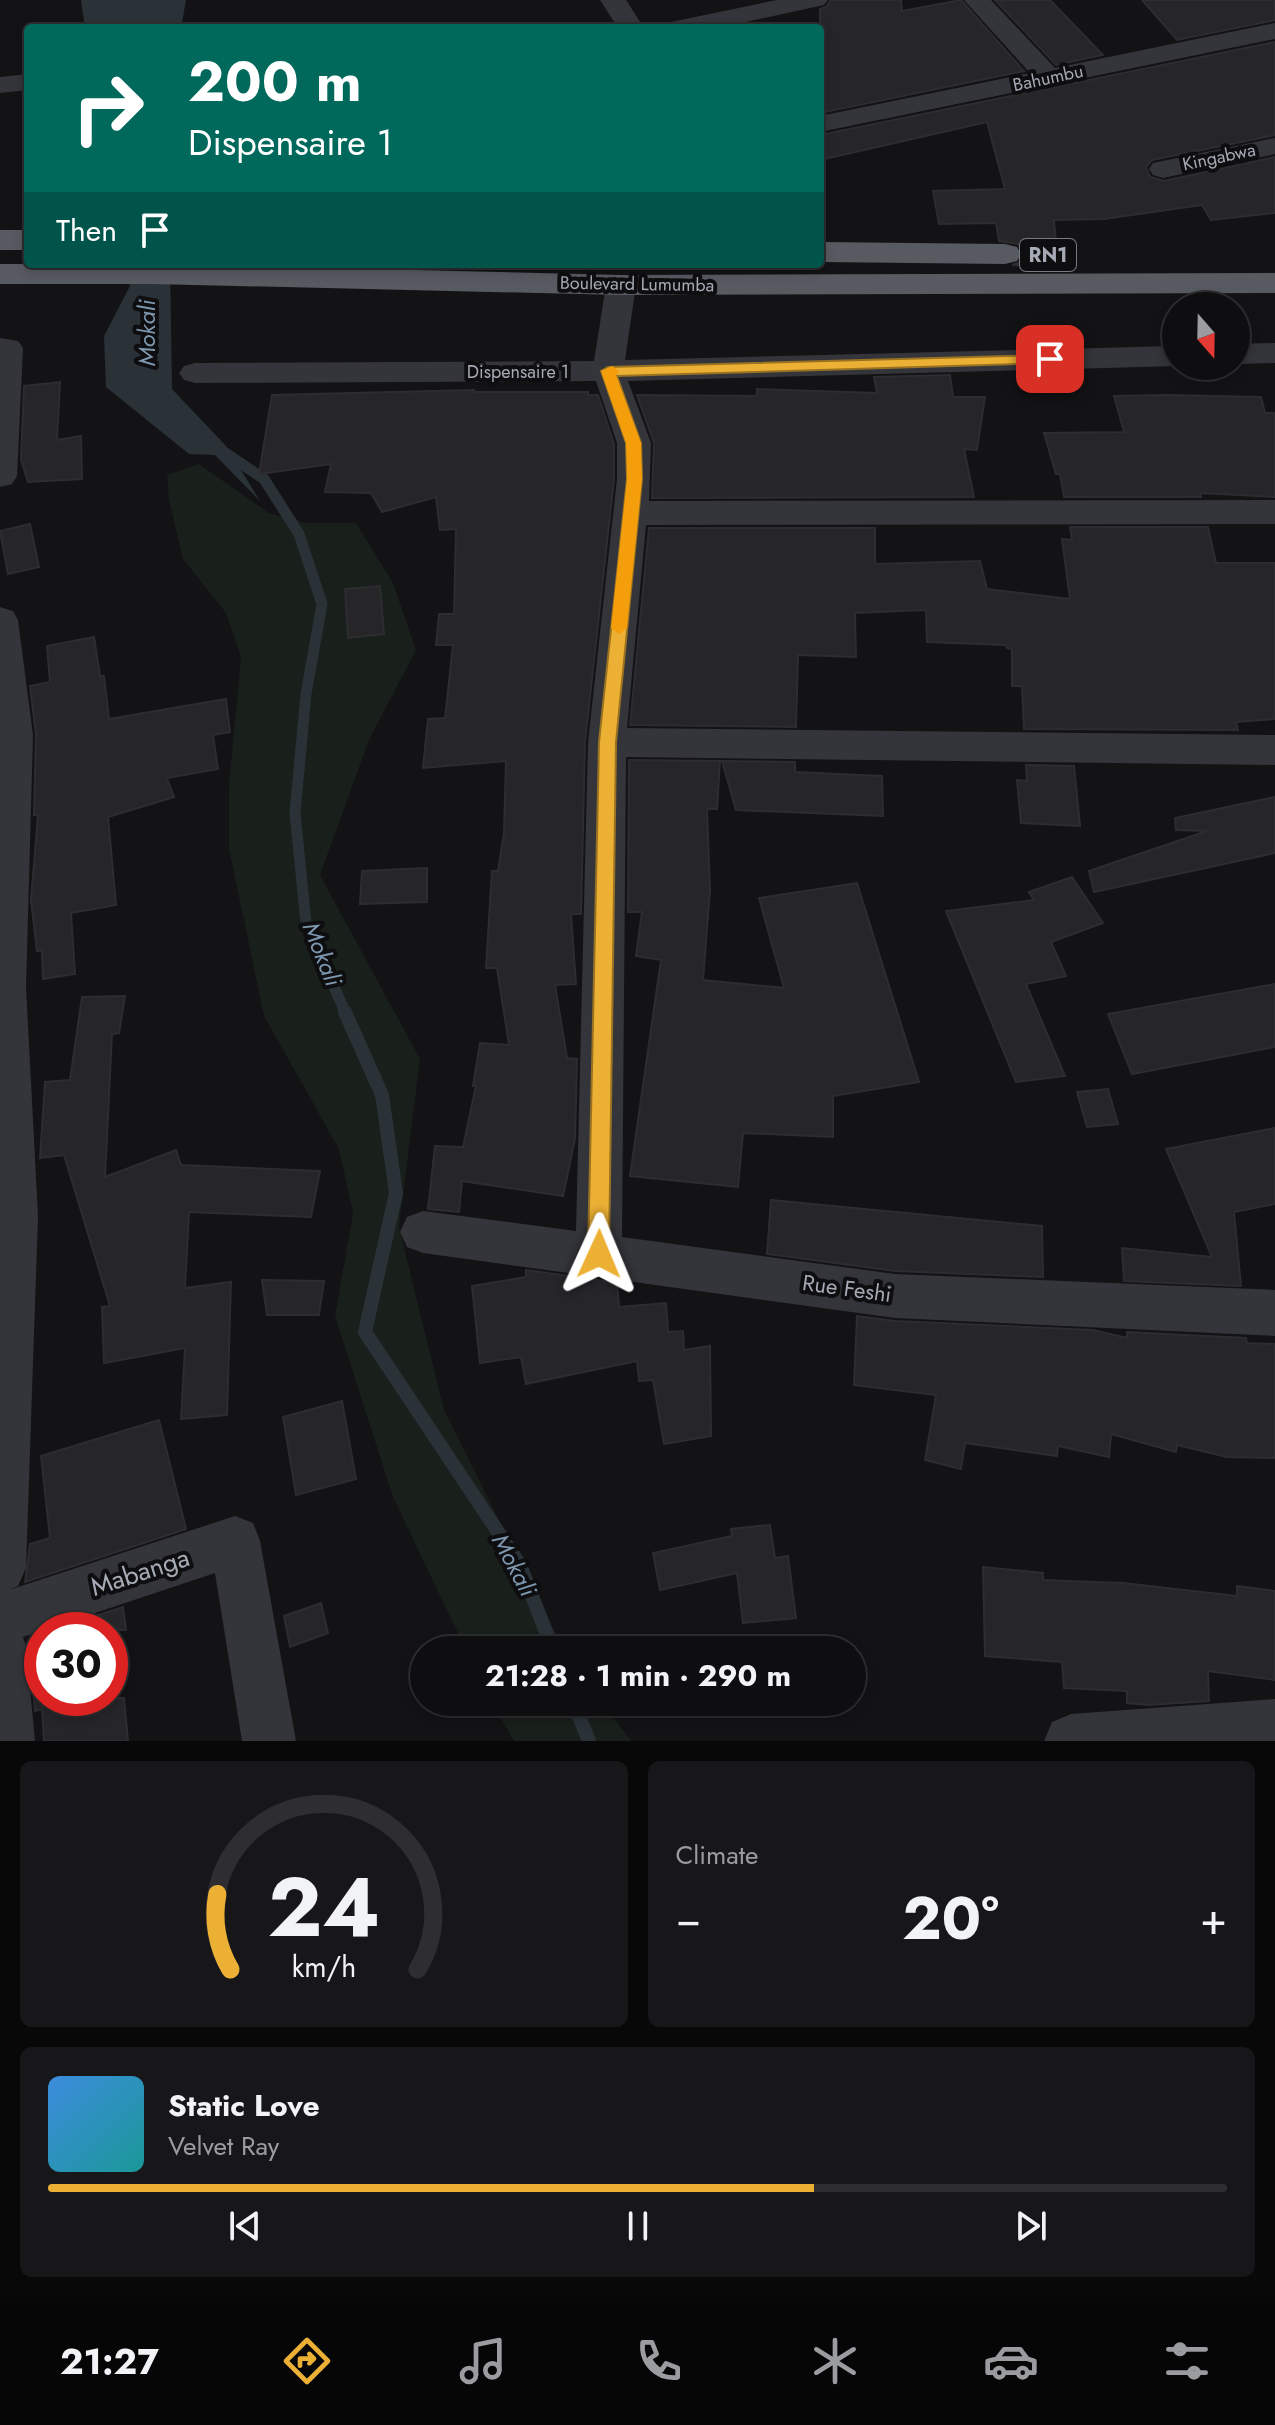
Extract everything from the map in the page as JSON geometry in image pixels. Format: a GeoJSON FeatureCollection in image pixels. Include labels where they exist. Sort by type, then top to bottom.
{"type":"FeatureCollection","features":[{"type":"Feature","properties":{"kind":"highway"},"geometry":{"type":"LineString","coordinates":[[0,240],[24,240]]}},
{"type":"Feature","properties":{"kind":"highway","name":"RN1"},"geometry":{"type":"LineString","coordinates":[[824,252],[1275,258]]}},
{"type":"Feature","properties":{"kind":"highway","name":"Boulevard Lumumba"},"geometry":{"type":"LineString","coordinates":[[0,274],[202,275],[621,285],[1275,283]]}},
{"type":"Feature","properties":{"kind":"street"},"geometry":{"type":"LineString","coordinates":[[613,0],[628,24]]}},
{"type":"Feature","properties":{"kind":"street"},"geometry":{"type":"LineString","coordinates":[[699,24],[815,0]]}},
{"type":"Feature","properties":{"kind":"street"},"geometry":{"type":"LineString","coordinates":[[977,0],[1049,78]]}},
{"type":"Feature","properties":{"kind":"street","name":"Bahumbu"},"geometry":{"type":"LineString","coordinates":[[824,123],[1275,31]]}},
{"type":"Feature","properties":{"kind":"street"},"geometry":{"type":"LineString","coordinates":[[0,85],[24,82]]}},
{"type":"Feature","properties":{"kind":"street","name":"Kingabwa"},"geometry":{"type":"LineString","coordinates":[[1163,169],[1275,146]]}},
{"type":"Feature","properties":{"kind":"street"},"geometry":{"type":"LineString","coordinates":[[599,1254],[607,742],[631,513],[634,443],[608,371],[621,285]]}},
{"type":"Feature","properties":{"kind":"street"},"geometry":{"type":"LineString","coordinates":[[0,476],[4,348]]}},
{"type":"Feature","properties":{"kind":"street"},"geometry":{"type":"LineString","coordinates":[[1250,354],[1275,353]]}},
{"type":"Feature","properties":{"kind":"street","name":"Dispensaire 1"},"geometry":{"type":"LineString","coordinates":[[195,373],[608,371],[1162,356]]}},
{"type":"Feature","properties":{"kind":"street"},"geometry":{"type":"LineString","coordinates":[[631,513],[1275,512]]}},
{"type":"Feature","properties":{"kind":"street"},"geometry":{"type":"LineString","coordinates":[[0,620],[14,735],[5,987],[8,1218],[0,1568]]}},
{"type":"Feature","properties":{"kind":"street"},"geometry":{"type":"LineString","coordinates":[[607,742],[1275,750]]}},
{"type":"Feature","properties":{"kind":"street","name":"Rue Feshi"},"geometry":{"type":"LineString","coordinates":[[423,1232],[895,1296],[1275,1313]]}},
{"type":"Feature","properties":{"kind":"street","name":"Mabanga"},"geometry":{"type":"LineString","coordinates":[[0,1619],[235,1541],[269,1741]]}},
{"type":"Feature","properties":{"kind":"street"},"geometry":{"type":"LineString","coordinates":[[0,1646],[8,1741]]}},
{"type":"Feature","properties":{"kind":"street"},"geometry":{"type":"LineString","coordinates":[[1071,1741],[1275,1726]]}},
{"type":"Feature","properties":{"kind":"shaded area"},"geometry":{"type":"Polygon","coordinates":[[[199,464],[269,513],[306,523],[356,523],[393,583],[416,650],[369,740],[320,875],[420,1059],[399,1227],[444,1410],[557,1636],[459,1636],[393,1497],[335,1316],[353,1213],[339,1149],[264,1016],[229,849],[229,785],[241,657],[226,613],[183,559],[169,500],[167,475],[199,464]]]}},
{"type":"Feature","properties":{"kind":"shaded area"},"geometry":{"type":"Polygon","coordinates":[[[499,1716],[612,1716],[631,1741],[514,1741],[499,1716]]]}},
{"type":"Feature","properties":{"kind":"water"},"geometry":{"type":"Polygon","coordinates":[[[81,0],[186,0],[182,24],[84,24],[81,0]]]}},
{"type":"Feature","properties":{"kind":"water"},"geometry":{"type":"Polygon","coordinates":[[[128,268],[170,268],[172,389],[226,446],[260,501],[215,455],[189,454],[106,387],[104,336],[130,286],[128,268]]]}},
{"type":"Feature","properties":{"kind":"building"},"geometry":{"type":"Polygon","coordinates":[[[831,0],[901,0],[902,11],[961,0],[1024,71],[824,112],[824,24],[820,24],[820,9],[831,0]]]}},
{"type":"Feature","properties":{"kind":"building"},"geometry":{"type":"Polygon","coordinates":[[[995,0],[1050,0],[1103,55],[1056,65],[995,0]]]}},
{"type":"Feature","properties":{"kind":"building"},"geometry":{"type":"Polygon","coordinates":[[[1142,0],[1275,0],[1275,20],[1177,40],[1142,0]]]}},
{"type":"Feature","properties":{"kind":"building"},"geometry":{"type":"Polygon","coordinates":[[[1275,42],[1275,135],[1152,160],[1146,167],[1150,177],[1164,181],[1275,157],[1275,213],[1211,220],[1202,205],[1104,219],[1054,220],[1058,267],[1012,265],[1020,262],[1024,253],[1018,244],[999,241],[996,223],[939,224],[933,191],[1005,189],[987,122],[824,159],[824,134],[1275,42]]]}},
{"type":"Feature","properties":{"kind":"building"},"geometry":{"type":"Polygon","coordinates":[[[950,375],[953,397],[985,397],[977,450],[964,449],[974,497],[652,498],[654,443],[637,395],[757,396],[757,389],[877,393],[874,377],[950,375]]]}},
{"type":"Feature","properties":{"kind":"building"},"geometry":{"type":"Polygon","coordinates":[[[60,382],[57,440],[81,436],[82,479],[28,482],[21,459],[24,386],[60,382]]]}},
{"type":"Feature","properties":{"kind":"building"},"geometry":{"type":"Polygon","coordinates":[[[474,390],[588,392],[588,395],[598,395],[614,444],[614,479],[585,742],[581,914],[571,914],[576,984],[555,985],[567,1058],[577,1059],[575,1139],[563,1196],[462,1181],[459,1212],[428,1209],[435,1146],[463,1147],[476,1086],[473,1086],[480,1043],[509,1045],[497,968],[486,968],[492,871],[498,871],[504,833],[506,761],[423,768],[428,719],[445,718],[453,645],[436,645],[439,614],[454,614],[456,529],[440,530],[436,497],[382,512],[371,493],[325,492],[331,464],[259,474],[272,395],[474,390]]]}},
{"type":"Feature","properties":{"kind":"building"},"geometry":{"type":"Polygon","coordinates":[[[1114,396],[1261,397],[1265,413],[1275,413],[1275,497],[1200,493],[1201,497],[1064,497],[1060,474],[1056,474],[1044,433],[1124,432],[1114,396]]]}},
{"type":"Feature","properties":{"kind":"building"},"geometry":{"type":"Polygon","coordinates":[[[30,524],[39,567],[8,574],[0,531],[30,524]]]}},
{"type":"Feature","properties":{"kind":"building"},"geometry":{"type":"Polygon","coordinates":[[[1070,527],[1208,527],[1216,563],[1275,563],[1275,719],[1236,722],[1238,730],[1024,729],[1022,686],[1012,686],[1012,649],[1006,645],[927,642],[926,610],[855,613],[856,657],[798,655],[796,727],[630,725],[649,528],[875,528],[875,564],[980,561],[987,589],[1070,599],[1062,539],[1072,540],[1070,527]]]}},
{"type":"Feature","properties":{"kind":"building"},"geometry":{"type":"Polygon","coordinates":[[[380,586],[384,634],[348,638],[345,589],[380,586]]]}},
{"type":"Feature","properties":{"kind":"building"},"geometry":{"type":"Polygon","coordinates":[[[94,637],[100,676],[104,676],[109,719],[226,699],[230,732],[213,735],[218,769],[167,778],[174,797],[108,817],[116,905],[71,913],[75,974],[43,979],[42,950],[37,951],[31,900],[38,815],[34,815],[36,735],[30,686],[50,682],[47,646],[94,637]]]}},
{"type":"Feature","properties":{"kind":"building"},"geometry":{"type":"Polygon","coordinates":[[[629,760],[720,761],[717,809],[707,809],[710,890],[703,980],[784,988],[759,898],[857,883],[919,1082],[833,1096],[833,1137],[743,1133],[738,1187],[630,1176],[661,960],[636,956],[642,912],[628,912],[629,760]]]}},
{"type":"Feature","properties":{"kind":"building"},"geometry":{"type":"Polygon","coordinates":[[[722,761],[795,762],[795,772],[882,776],[883,816],[736,810],[722,761]]]}},
{"type":"Feature","properties":{"kind":"building"},"geometry":{"type":"Polygon","coordinates":[[[1026,765],[1074,766],[1080,826],[1021,823],[1017,780],[1027,781],[1026,765]]]}},
{"type":"Feature","properties":{"kind":"building"},"geometry":{"type":"Polygon","coordinates":[[[1275,797],[1275,853],[1094,892],[1089,871],[1207,831],[1176,830],[1175,818],[1275,797]]]}},
{"type":"Feature","properties":{"kind":"building"},"geometry":{"type":"Polygon","coordinates":[[[427,868],[427,902],[360,904],[362,871],[427,868]]]}},
{"type":"Feature","properties":{"kind":"building"},"geometry":{"type":"Polygon","coordinates":[[[1072,877],[1103,923],[1051,942],[1066,976],[1026,984],[1065,1076],[1016,1082],[946,911],[1034,900],[1029,892],[1072,877]]]}},
{"type":"Feature","properties":{"kind":"building"},"geometry":{"type":"Polygon","coordinates":[[[1275,984],[1275,1047],[1132,1074],[1108,1014],[1275,984]]]}},
{"type":"Feature","properties":{"kind":"building"},"geometry":{"type":"Polygon","coordinates":[[[125,996],[119,1033],[112,1034],[105,1177],[176,1150],[181,1165],[320,1171],[311,1217],[189,1212],[185,1288],[231,1282],[227,1415],[181,1419],[185,1348],[104,1363],[102,1307],[110,1306],[64,1155],[40,1158],[45,1082],[70,1080],[82,997],[125,996]]]}},
{"type":"Feature","properties":{"kind":"building"},"geometry":{"type":"Polygon","coordinates":[[[1108,1089],[1118,1124],[1087,1127],[1077,1092],[1108,1089]]]}},
{"type":"Feature","properties":{"kind":"building"},"geometry":{"type":"Polygon","coordinates":[[[1275,1128],[1275,1204],[1234,1212],[1241,1286],[1124,1281],[1122,1248],[1212,1257],[1166,1149],[1275,1128]]]}},
{"type":"Feature","properties":{"kind":"building"},"geometry":{"type":"Polygon","coordinates":[[[771,1200],[1042,1226],[1043,1277],[895,1271],[767,1254],[771,1200]]]}},
{"type":"Feature","properties":{"kind":"building"},"geometry":{"type":"Polygon","coordinates":[[[526,1270],[617,1283],[619,1307],[666,1303],[668,1332],[683,1331],[684,1350],[710,1346],[711,1436],[664,1444],[653,1380],[639,1381],[637,1361],[526,1384],[521,1357],[480,1363],[472,1286],[526,1277],[526,1270]]]}},
{"type":"Feature","properties":{"kind":"building"},"geometry":{"type":"Polygon","coordinates":[[[262,1280],[324,1281],[319,1315],[267,1315],[262,1280]]]}},
{"type":"Feature","properties":{"kind":"building"},"geometry":{"type":"Polygon","coordinates":[[[857,1316],[895,1321],[1093,1330],[1127,1338],[1127,1332],[1246,1338],[1247,1343],[1275,1344],[1275,1458],[1227,1457],[1177,1445],[1176,1452],[1111,1434],[1109,1457],[1058,1446],[1057,1456],[965,1443],[961,1469],[925,1460],[936,1395],[854,1385],[857,1316]]]}},
{"type":"Feature","properties":{"kind":"building"},"geometry":{"type":"Polygon","coordinates":[[[342,1401],[356,1479],[296,1495],[283,1417],[342,1401]]]}},
{"type":"Feature","properties":{"kind":"building"},"geometry":{"type":"Polygon","coordinates":[[[159,1420],[186,1529],[25,1582],[30,1544],[50,1538],[41,1456],[159,1420]]]}},
{"type":"Feature","properties":{"kind":"building"},"geometry":{"type":"Polygon","coordinates":[[[770,1525],[775,1558],[788,1556],[796,1618],[743,1623],[737,1573],[660,1590],[653,1553],[732,1536],[731,1529],[770,1525]]]}},
{"type":"Feature","properties":{"kind":"building"},"geometry":{"type":"Polygon","coordinates":[[[983,1567],[1043,1573],[1043,1580],[1123,1583],[1237,1596],[1237,1586],[1275,1591],[1275,1680],[1208,1671],[1209,1701],[1148,1705],[1127,1703],[1127,1691],[1064,1688],[1062,1662],[985,1656],[983,1567]]]}},
{"type":"Feature","properties":{"kind":"building"},"geometry":{"type":"Polygon","coordinates":[[[321,1603],[328,1633],[290,1647],[284,1616],[321,1603]]]}},
{"type":"Feature","properties":{"kind":"building"},"geometry":{"type":"Polygon","coordinates":[[[42,1716],[126,1716],[128,1741],[44,1741],[42,1716]]]}},
{"type":"Feature","properties":{"kind":"waterway","name":"Mokali"},"geometry":{"type":"LineString","coordinates":[[221,450],[264,479],[299,534],[322,604],[306,694],[295,813],[306,923],[346,1014]]}},
{"type":"Feature","properties":{"kind":"waterway","name":"Mokali"},"geometry":{"type":"LineString","coordinates":[[345,1012],[382,1095],[396,1193],[365,1332],[520,1565],[548,1636]]}},
{"type":"Feature","properties":{"kind":"waterway","name":"Mokali"},"geometry":{"type":"LineString","coordinates":[[579,1716],[589,1741]]}},
{"type":"Feature","properties":{"kind":"slow traffic"},"geometry":{"type":"LineString","coordinates":[[612,371],[608,371],[634,443],[634,479],[619,628]]}},
{"type":"Feature","properties":{"kind":"route"},"geometry":{"type":"LineString","coordinates":[[599,1254],[607,742],[634,479],[634,443],[608,371],[1050,359]]}}]}
